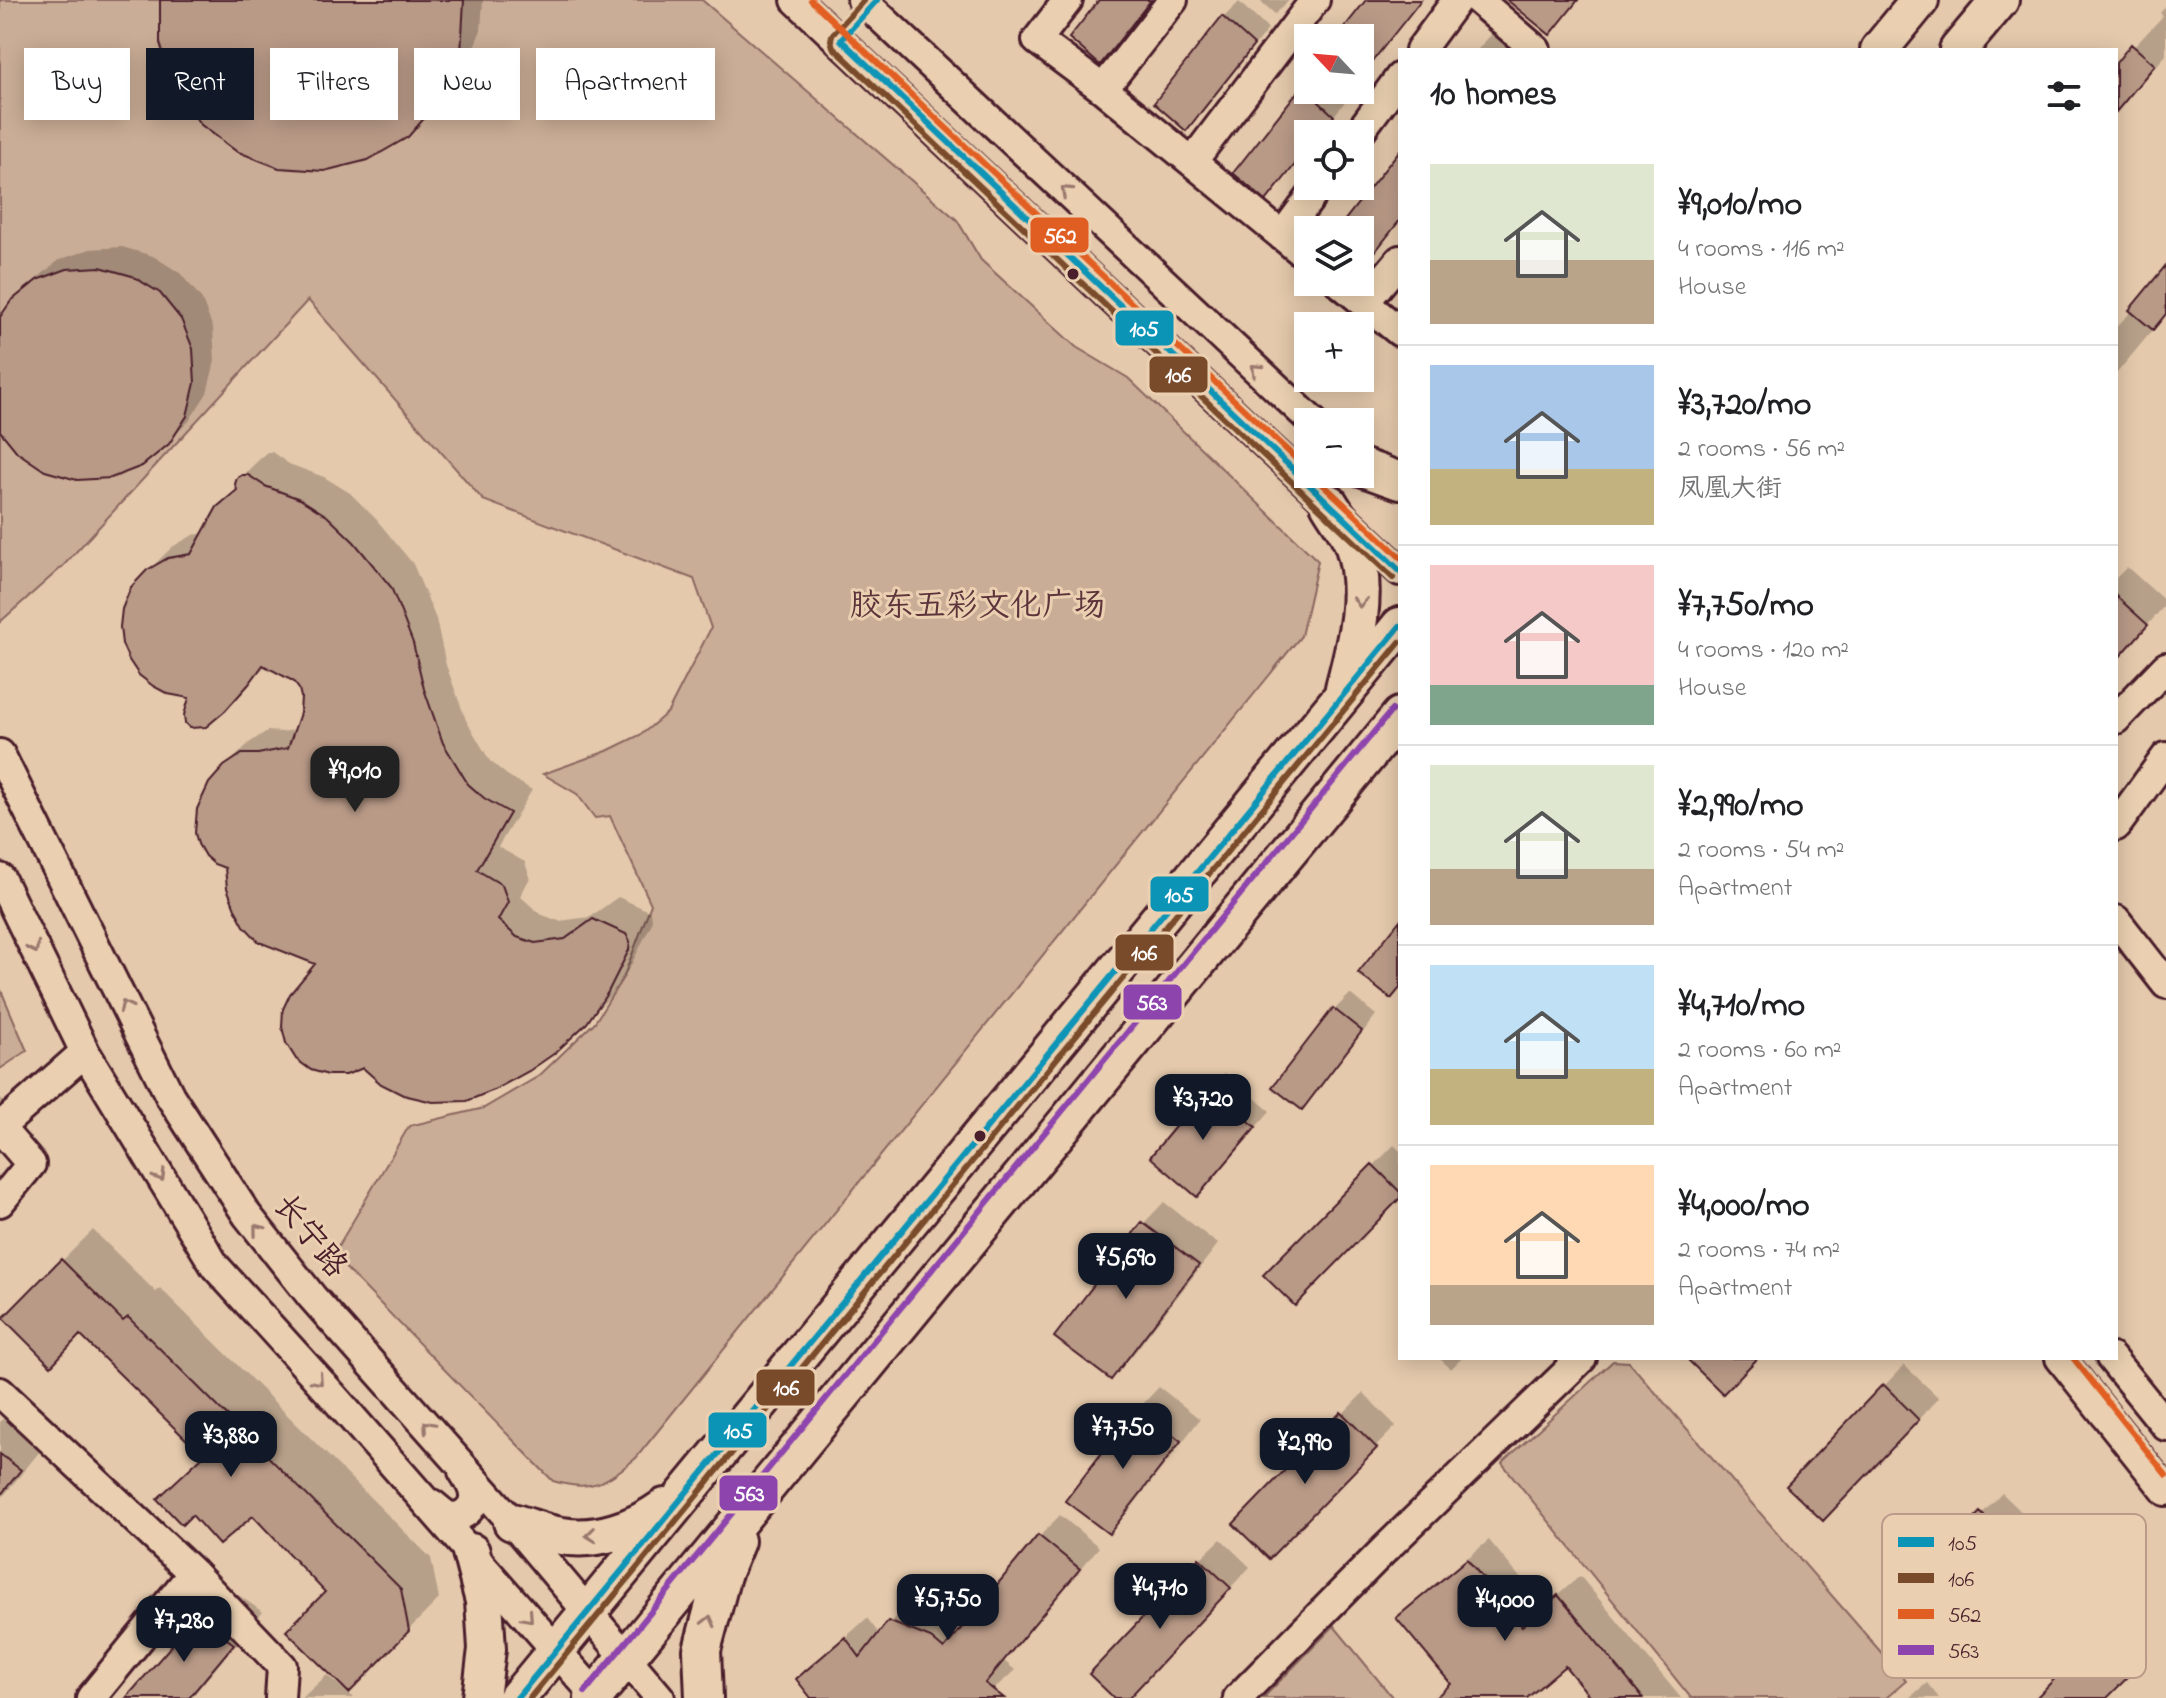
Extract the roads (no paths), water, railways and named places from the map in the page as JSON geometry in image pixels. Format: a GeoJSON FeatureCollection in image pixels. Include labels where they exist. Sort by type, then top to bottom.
{"type":"FeatureCollection","features":[{"type":"Feature","properties":{"kind":"main road"},"geometry":{"type":"LineString","coordinates":[[1881,48],[1920,0]]}},
{"type":"Feature","properties":{"kind":"main road"},"geometry":{"type":"LineString","coordinates":[[1960,48],[2000,0]]}},
{"type":"Feature","properties":{"kind":"main road"},"geometry":{"type":"LineString","coordinates":[[1374,471],[1398,480]]}},
{"type":"Feature","properties":{"kind":"main road"},"geometry":{"type":"LineString","coordinates":[[1329,503],[1353,543],[1360,570],[1361,602],[1354,649],[1341,698]]}},
{"type":"Feature","properties":{"kind":"main road"},"geometry":{"type":"LineString","coordinates":[[517,1698],[1398,628]]}},
{"type":"Feature","properties":{"kind":"main road"},"geometry":{"type":"LineString","coordinates":[[595,1697],[1398,718]]}},
{"type":"Feature","properties":{"kind":"main road"},"geometry":{"type":"LineString","coordinates":[[1354,772],[1398,743]]}},
{"type":"Feature","properties":{"kind":"main road"},"geometry":{"type":"LineString","coordinates":[[512,1522],[562,1536],[591,1536],[619,1531],[650,1518],[686,1493]]}},
{"type":"Feature","properties":{"kind":"main road"},"geometry":{"type":"LineString","coordinates":[[704,1698],[702,1650],[722,1575],[748,1510]]}},
{"type":"Feature","properties":{"kind":"main road"},"geometry":{"type":"LineString","coordinates":[[471,1552],[485,1613],[487,1649],[481,1698]]}},
{"type":"Feature","properties":{"kind":"street"},"geometry":{"type":"LineString","coordinates":[[796,0],[1398,569]]}},
{"type":"Feature","properties":{"kind":"street"},"geometry":{"type":"LineString","coordinates":[[1068,0],[1037,40],[1103,89],[1294,246]]}},
{"type":"Feature","properties":{"kind":"street"},"geometry":{"type":"LineString","coordinates":[[1103,89],[1173,0]]}},
{"type":"Feature","properties":{"kind":"street"},"geometry":{"type":"LineString","coordinates":[[1192,162],[1315,0]]}},
{"type":"Feature","properties":{"kind":"street"},"geometry":{"type":"LineString","coordinates":[[1421,48],[1457,0]]}},
{"type":"Feature","properties":{"kind":"street"},"geometry":{"type":"LineString","coordinates":[[1478,0],[1534,48]]}},
{"type":"Feature","properties":{"kind":"street"},"geometry":{"type":"LineString","coordinates":[[841,40],[870,3],[1298,408]]}},
{"type":"Feature","properties":{"kind":"street"},"geometry":{"type":"LineString","coordinates":[[1368,120],[1398,80]]}},
{"type":"Feature","properties":{"kind":"street"},"geometry":{"type":"LineString","coordinates":[[1282,236],[1309,200]]}},
{"type":"Feature","properties":{"kind":"street"},"geometry":{"type":"LineString","coordinates":[[1364,303],[1398,262]]}},
{"type":"Feature","properties":{"kind":"street"},"geometry":{"type":"LineString","coordinates":[[1356,296],[1398,330]]}},
{"type":"Feature","properties":{"kind":"street"},"geometry":{"type":"LineString","coordinates":[[1374,479],[1398,501]]}},
{"type":"Feature","properties":{"kind":"street"},"geometry":{"type":"LineString","coordinates":[[2118,717],[2166,667]]}},
{"type":"Feature","properties":{"kind":"street","name":"长宁路"},"geometry":{"type":"LineString","coordinates":[[0,754],[170,1096],[247,1215],[312,1297],[512,1522],[660,1698]]}},
{"type":"Feature","properties":{"kind":"street"},"geometry":{"type":"LineString","coordinates":[[2118,823],[2166,757]]}},
{"type":"Feature","properties":{"kind":"street"},"geometry":{"type":"LineString","coordinates":[[0,878],[85,1052],[215,1266],[471,1552],[595,1697]]}},
{"type":"Feature","properties":{"kind":"street"},"geometry":{"type":"LineString","coordinates":[[2118,923],[2166,984]]}},
{"type":"Feature","properties":{"kind":"street"},"geometry":{"type":"LineString","coordinates":[[0,1202],[31,1164],[0,1128],[85,1052]]}},
{"type":"Feature","properties":{"kind":"street"},"geometry":{"type":"LineString","coordinates":[[1238,1698],[1383,1551],[1580,1360]]}},
{"type":"Feature","properties":{"kind":"street"},"geometry":{"type":"LineString","coordinates":[[2062,1360],[2166,1491]]}},
{"type":"Feature","properties":{"kind":"street"},"geometry":{"type":"LineString","coordinates":[[2113,1360],[2166,1426]]}},
{"type":"Feature","properties":{"kind":"street"},"geometry":{"type":"LineString","coordinates":[[0,1392],[193,1573],[282,1666],[280,1698]]}},
{"type":"Feature","properties":{"kind":"street"},"geometry":{"type":"LineString","coordinates":[[421,1497],[445,1515],[460,1516],[468,1510],[474,1492],[457,1459]]}},
{"type":"Feature","properties":{"kind":"street"},"geometry":{"type":"LineString","coordinates":[[91,1698],[193,1573]]}},
{"type":"Feature","properties":{"kind":"park label","name":"胶东五彩文化广场"},"geometry":{"type":"Point","coordinates":[978,607]}}]}
